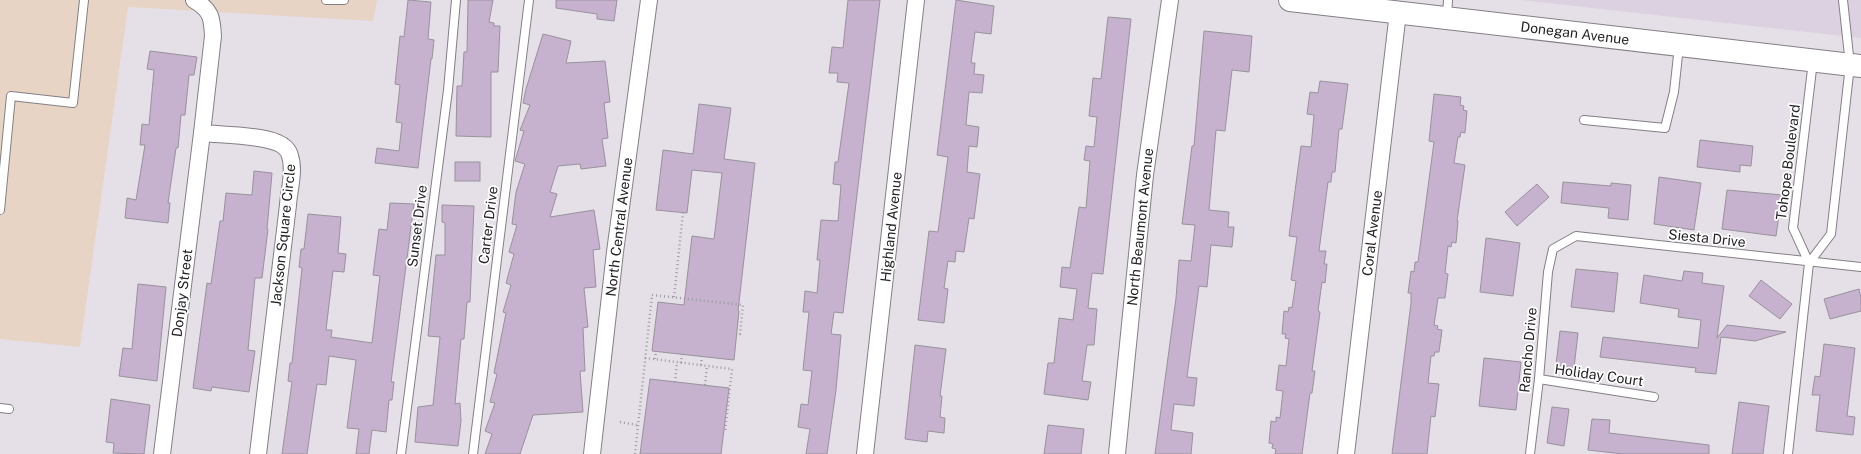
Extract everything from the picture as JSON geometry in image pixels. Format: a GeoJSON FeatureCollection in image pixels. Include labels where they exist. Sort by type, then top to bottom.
{"type":"FeatureCollection","features":[{"type":"Feature","properties":{"kind":"street"},"geometry":{"type":"LineString","coordinates":[[194,0],[208,10],[212,21],[213,36],[202,133]]}},
{"type":"Feature","properties":{"kind":"street","name":"North Central Avenue"},"geometry":{"type":"LineString","coordinates":[[592,454],[615,252],[649,0]]}},
{"type":"Feature","properties":{"kind":"street","name":"Highland Avenue"},"geometry":{"type":"LineString","coordinates":[[865,454],[916,0]]}},
{"type":"Feature","properties":{"kind":"street","name":"North Beaumont Avenue"},"geometry":{"type":"LineString","coordinates":[[1117,454],[1145,174],[1170,0]]}},
{"type":"Feature","properties":{"kind":"street","name":"Donegan Avenue"},"geometry":{"type":"LineString","coordinates":[[1290,0],[1398,12],[1447,9],[1679,45],[1856,65]]}},
{"type":"Feature","properties":{"kind":"street","name":"Coral Avenue"},"geometry":{"type":"LineString","coordinates":[[1346,454],[1398,12]]}},
{"type":"Feature","properties":{"kind":"street","name":"Donjay Street"},"geometry":{"type":"LineString","coordinates":[[162,454],[202,133]]}},
{"type":"Feature","properties":{"kind":"street","name":"Jackson Square Circle"},"geometry":{"type":"LineString","coordinates":[[202,133],[278,142],[285,147],[290,155],[291,167],[288,205],[258,454]]}},
{"type":"Feature","properties":{"kind":"lane"},"geometry":{"type":"LineString","coordinates":[[0,210],[12,96],[73,102],[84,0]]}},
{"type":"Feature","properties":{"kind":"lane"},"geometry":{"type":"LineString","coordinates":[[326,0],[344,0]]}},
{"type":"Feature","properties":{"kind":"lane","name":"Sunset Drive"},"geometry":{"type":"LineString","coordinates":[[401,454],[448,90],[456,0]]}},
{"type":"Feature","properties":{"kind":"lane","name":"Carter Drive"},"geometry":{"type":"LineString","coordinates":[[474,454],[528,0]]}},
{"type":"Feature","properties":{"kind":"lane"},"geometry":{"type":"LineString","coordinates":[[1788,454],[1809,263],[1832,234],[1856,65],[1843,0]]}},
{"type":"Feature","properties":{"kind":"lane"},"geometry":{"type":"LineString","coordinates":[[1584,120],[1665,128],[1674,92],[1679,45]]}},
{"type":"Feature","properties":{"kind":"lane","name":"Tohope Boulevard"},"geometry":{"type":"LineString","coordinates":[[1809,263],[1793,228],[1813,61]]}},
{"type":"Feature","properties":{"kind":"lane","name":"Siesta Drive"},"geometry":{"type":"LineString","coordinates":[[1553,249],[1576,236],[1809,263],[1861,267]]}},
{"type":"Feature","properties":{"kind":"lane","name":"Rancho Drive"},"geometry":{"type":"LineString","coordinates":[[1530,454],[1539,379],[1548,272],[1553,249]]}},
{"type":"Feature","properties":{"kind":"lane","name":"Holiday Court"},"geometry":{"type":"LineString","coordinates":[[1539,379],[1654,396]]}},
{"type":"Feature","properties":{"kind":"lane"},"geometry":{"type":"LineString","coordinates":[[0,408],[9,409]]}},
{"type":"Feature","properties":{"kind":"path"},"geometry":{"type":"LineString","coordinates":[[674,297],[683,213]]}},
{"type":"Feature","properties":{"kind":"path"},"geometry":{"type":"LineString","coordinates":[[635,454],[652,295],[743,305],[740,334],[737,334]]}},
{"type":"Feature","properties":{"kind":"path"},"geometry":{"type":"LineString","coordinates":[[655,359],[656,352]]}},
{"type":"Feature","properties":{"kind":"path"},"geometry":{"type":"LineString","coordinates":[[681,363],[682,354]]}},
{"type":"Feature","properties":{"kind":"path"},"geometry":{"type":"LineString","coordinates":[[701,365],[702,357]]}},
{"type":"Feature","properties":{"kind":"path"},"geometry":{"type":"LineString","coordinates":[[645,358],[732,369],[725,432]]}},
{"type":"Feature","properties":{"kind":"path"},"geometry":{"type":"LineString","coordinates":[[675,382],[677,362]]}},
{"type":"Feature","properties":{"kind":"path"},"geometry":{"type":"LineString","coordinates":[[705,385],[707,366]]}},
{"type":"Feature","properties":{"kind":"path"},"geometry":{"type":"LineString","coordinates":[[620,422],[637,425]]}},
{"type":"Feature","properties":{"kind":"shaded area"},"geometry":{"type":"Polygon","coordinates":[[[0,0],[377,0],[373,21],[128,7],[80,347],[0,339],[0,0]]]}},
{"type":"Feature","properties":{"kind":"shaded area"},"geometry":{"type":"Polygon","coordinates":[[[1521,0],[1861,0],[1861,38],[1521,0]]]}},
{"type":"Feature","properties":{"kind":"building"},"geometry":{"type":"Polygon","coordinates":[[[408,0],[431,2],[428,39],[434,40],[418,168],[375,163],[377,148],[399,151],[402,123],[396,122],[400,85],[395,84],[400,36],[404,37],[408,0]]]}},
{"type":"Feature","properties":{"kind":"building"},"geometry":{"type":"Polygon","coordinates":[[[468,0],[493,0],[489,22],[494,23],[494,26],[500,26],[498,72],[491,72],[491,137],[456,136],[457,86],[462,86],[464,52],[467,52],[468,0]]]}},
{"type":"Feature","properties":{"kind":"building"},"geometry":{"type":"Polygon","coordinates":[[[556,0],[617,0],[614,21],[597,19],[597,14],[556,8],[556,0]]]}},
{"type":"Feature","properties":{"kind":"building"},"geometry":{"type":"Polygon","coordinates":[[[848,0],[880,0],[843,313],[834,312],[831,334],[841,335],[836,390],[827,454],[806,454],[810,429],[798,427],[801,404],[808,405],[812,371],[803,370],[809,312],[803,312],[805,291],[817,293],[820,260],[817,260],[821,220],[838,221],[841,185],[833,184],[835,162],[838,162],[849,83],[837,82],[838,73],[829,73],[832,47],[843,48],[848,0]]]}},
{"type":"Feature","properties":{"kind":"building"},"geometry":{"type":"Polygon","coordinates":[[[956,0],[994,6],[991,34],[975,32],[971,63],[975,63],[974,74],[984,75],[982,93],[969,92],[966,125],[979,127],[977,147],[969,146],[967,172],[980,174],[974,219],[969,218],[964,252],[956,251],[955,262],[948,261],[944,288],[948,289],[944,323],[918,320],[929,231],[938,232],[948,157],[937,155],[956,0]]]}},
{"type":"Feature","properties":{"kind":"building"},"geometry":{"type":"Polygon","coordinates":[[[1108,17],[1131,19],[1103,274],[1092,273],[1088,308],[1097,309],[1094,345],[1087,345],[1082,381],[1091,382],[1088,400],[1044,394],[1048,363],[1054,363],[1059,318],[1073,320],[1077,289],[1060,287],[1062,267],[1070,268],[1079,207],[1086,208],[1090,161],[1084,160],[1086,146],[1094,147],[1097,117],[1089,116],[1093,78],[1101,79],[1108,17]]]}},
{"type":"Feature","properties":{"kind":"building"},"geometry":{"type":"Polygon","coordinates":[[[1204,31],[1252,36],[1249,72],[1232,70],[1225,131],[1216,130],[1209,210],[1229,212],[1228,227],[1234,227],[1232,247],[1211,245],[1207,287],[1199,286],[1187,377],[1197,378],[1194,406],[1174,404],[1171,430],[1193,433],[1191,454],[1155,454],[1176,298],[1179,260],[1191,261],[1195,225],[1182,224],[1192,146],[1194,146],[1204,31]]]}},
{"type":"Feature","properties":{"kind":"building"},"geometry":{"type":"Polygon","coordinates":[[[543,34],[571,41],[566,63],[605,61],[610,102],[604,103],[608,138],[602,139],[606,166],[581,169],[580,164],[558,166],[550,192],[557,194],[550,217],[594,210],[600,249],[593,250],[596,287],[584,288],[588,327],[583,328],[585,371],[580,371],[583,412],[533,415],[520,454],[485,454],[492,434],[485,431],[495,403],[490,402],[497,374],[494,373],[506,313],[503,312],[511,285],[506,283],[514,254],[509,252],[517,225],[512,224],[516,192],[525,164],[515,161],[524,131],[520,130],[530,105],[523,103],[543,34]]]}},
{"type":"Feature","properties":{"kind":"building"},"geometry":{"type":"Polygon","coordinates":[[[150,51],[197,57],[194,75],[189,75],[185,115],[181,115],[178,148],[176,148],[168,203],[170,203],[168,223],[125,218],[127,198],[136,200],[145,145],[140,145],[142,124],[149,125],[154,70],[147,69],[150,51]]]}},
{"type":"Feature","properties":{"kind":"building"},"geometry":{"type":"Polygon","coordinates":[[[1320,81],[1348,84],[1342,129],[1339,129],[1335,172],[1332,172],[1331,182],[1328,182],[1319,251],[1326,251],[1324,264],[1327,264],[1325,283],[1322,282],[1318,311],[1320,312],[1312,371],[1315,371],[1312,393],[1310,393],[1302,454],[1275,454],[1276,449],[1272,448],[1273,444],[1269,443],[1271,421],[1276,422],[1276,417],[1280,418],[1283,391],[1276,390],[1279,365],[1286,366],[1289,339],[1285,338],[1286,334],[1282,334],[1284,311],[1288,312],[1289,307],[1292,308],[1296,281],[1291,280],[1297,237],[1289,236],[1301,146],[1311,147],[1314,115],[1307,114],[1310,92],[1318,93],[1320,81]]]}},
{"type":"Feature","properties":{"kind":"building"},"geometry":{"type":"Polygon","coordinates":[[[1434,94],[1461,97],[1460,105],[1464,106],[1463,110],[1467,111],[1465,133],[1461,132],[1460,137],[1458,137],[1454,163],[1465,165],[1457,221],[1456,243],[1452,242],[1451,247],[1448,246],[1445,273],[1448,274],[1445,298],[1438,298],[1434,325],[1438,326],[1437,329],[1442,330],[1439,352],[1435,352],[1434,356],[1431,356],[1428,383],[1439,384],[1435,417],[1431,416],[1427,454],[1392,454],[1411,303],[1411,293],[1408,293],[1411,271],[1414,272],[1415,262],[1418,262],[1434,142],[1429,141],[1434,94]]]}},
{"type":"Feature","properties":{"kind":"building"},"geometry":{"type":"Polygon","coordinates":[[[699,104],[731,108],[724,159],[755,163],[738,311],[734,360],[652,351],[658,302],[684,305],[692,236],[714,239],[722,173],[692,170],[687,213],[656,210],[663,150],[693,154],[699,104]]]}},
{"type":"Feature","properties":{"kind":"building"},"geometry":{"type":"Polygon","coordinates":[[[1700,140],[1753,146],[1751,166],[1740,165],[1740,172],[1697,167],[1700,140]]]}},
{"type":"Feature","properties":{"kind":"building"},"geometry":{"type":"Polygon","coordinates":[[[455,162],[480,162],[480,181],[455,181],[455,162]]]}},
{"type":"Feature","properties":{"kind":"building"},"geometry":{"type":"Polygon","coordinates":[[[254,171],[272,173],[268,229],[262,278],[255,278],[248,350],[255,351],[249,392],[212,387],[211,391],[193,388],[207,283],[211,284],[220,221],[223,221],[226,193],[252,195],[254,171]]]}},
{"type":"Feature","properties":{"kind":"building"},"geometry":{"type":"Polygon","coordinates":[[[1659,177],[1701,183],[1694,230],[1654,224],[1659,177]]]}},
{"type":"Feature","properties":{"kind":"building"},"geometry":{"type":"Polygon","coordinates":[[[1563,182],[1611,186],[1611,183],[1631,185],[1628,220],[1608,218],[1609,208],[1561,203],[1563,182]]]}},
{"type":"Feature","properties":{"kind":"building"},"geometry":{"type":"Polygon","coordinates":[[[1537,184],[1549,197],[1517,226],[1505,212],[1537,184]]]}},
{"type":"Feature","properties":{"kind":"building"},"geometry":{"type":"Polygon","coordinates":[[[1727,190],[1782,195],[1776,236],[1722,229],[1727,190]]]}},
{"type":"Feature","properties":{"kind":"building"},"geometry":{"type":"Polygon","coordinates":[[[390,203],[414,204],[391,382],[394,382],[392,400],[389,400],[386,432],[372,430],[369,454],[356,454],[359,429],[347,428],[356,360],[329,356],[326,385],[317,384],[307,454],[282,454],[292,382],[288,381],[290,363],[292,363],[302,268],[299,267],[301,249],[304,249],[308,214],[341,217],[338,253],[346,254],[344,272],[333,271],[326,330],[332,330],[331,337],[372,343],[380,276],[373,275],[379,229],[387,230],[390,203]]]}},
{"type":"Feature","properties":{"kind":"building"},"geometry":{"type":"Polygon","coordinates":[[[442,205],[474,206],[470,302],[467,302],[464,339],[461,339],[455,404],[460,403],[461,421],[458,446],[415,442],[418,407],[433,405],[440,337],[428,336],[436,255],[445,255],[445,223],[442,222],[442,205]]]}},
{"type":"Feature","properties":{"kind":"building"},"geometry":{"type":"Polygon","coordinates":[[[1486,238],[1520,243],[1513,296],[1480,292],[1486,238]]]}},
{"type":"Feature","properties":{"kind":"building"},"geometry":{"type":"Polygon","coordinates":[[[1576,269],[1618,273],[1614,312],[1571,307],[1576,269]]]}},
{"type":"Feature","properties":{"kind":"building"},"geometry":{"type":"Polygon","coordinates":[[[1684,271],[1703,273],[1702,283],[1724,286],[1717,338],[1727,325],[1786,332],[1755,341],[1721,337],[1716,374],[1695,372],[1696,368],[1600,357],[1603,337],[1698,348],[1701,320],[1678,317],[1679,309],[1640,303],[1644,275],[1682,281],[1684,271]]]}},
{"type":"Feature","properties":{"kind":"building"},"geometry":{"type":"Polygon","coordinates":[[[1761,280],[1792,304],[1780,319],[1749,296],[1761,280]]]}},
{"type":"Feature","properties":{"kind":"building"},"geometry":{"type":"Polygon","coordinates":[[[138,284],[166,287],[157,381],[119,376],[123,348],[132,349],[138,284]]]}},
{"type":"Feature","properties":{"kind":"building"},"geometry":{"type":"Polygon","coordinates":[[[1859,289],[1861,311],[1830,319],[1824,299],[1859,289]]]}},
{"type":"Feature","properties":{"kind":"building"},"geometry":{"type":"Polygon","coordinates":[[[1560,331],[1578,333],[1574,368],[1556,365],[1560,331]]]}},
{"type":"Feature","properties":{"kind":"building"},"geometry":{"type":"Polygon","coordinates":[[[1824,344],[1855,348],[1847,416],[1855,417],[1853,435],[1816,431],[1820,395],[1812,395],[1815,376],[1820,377],[1824,344]]]}},
{"type":"Feature","properties":{"kind":"building"},"geometry":{"type":"Polygon","coordinates":[[[915,345],[946,349],[940,396],[942,396],[940,417],[945,418],[944,433],[928,431],[927,442],[905,439],[915,345]]]}},
{"type":"Feature","properties":{"kind":"building"},"geometry":{"type":"Polygon","coordinates":[[[1484,358],[1521,362],[1516,410],[1479,406],[1484,358]]]}},
{"type":"Feature","properties":{"kind":"building"},"geometry":{"type":"Polygon","coordinates":[[[650,379],[729,388],[721,454],[640,454],[650,379]]]}},
{"type":"Feature","properties":{"kind":"building"},"geometry":{"type":"Polygon","coordinates":[[[111,399],[150,405],[144,454],[113,453],[114,443],[106,442],[111,399]]]}},
{"type":"Feature","properties":{"kind":"building"},"geometry":{"type":"Polygon","coordinates":[[[1739,402],[1769,406],[1763,454],[1732,454],[1739,402]]]}},
{"type":"Feature","properties":{"kind":"building"},"geometry":{"type":"Polygon","coordinates":[[[1552,407],[1569,409],[1564,446],[1547,443],[1552,407]]]}},
{"type":"Feature","properties":{"kind":"building"},"geometry":{"type":"Polygon","coordinates":[[[1592,419],[1610,420],[1609,433],[1709,445],[1709,454],[1623,454],[1588,450],[1592,419]]]}},
{"type":"Feature","properties":{"kind":"building"},"geometry":{"type":"Polygon","coordinates":[[[1048,425],[1084,429],[1081,454],[1044,454],[1048,425]]]}}]}
